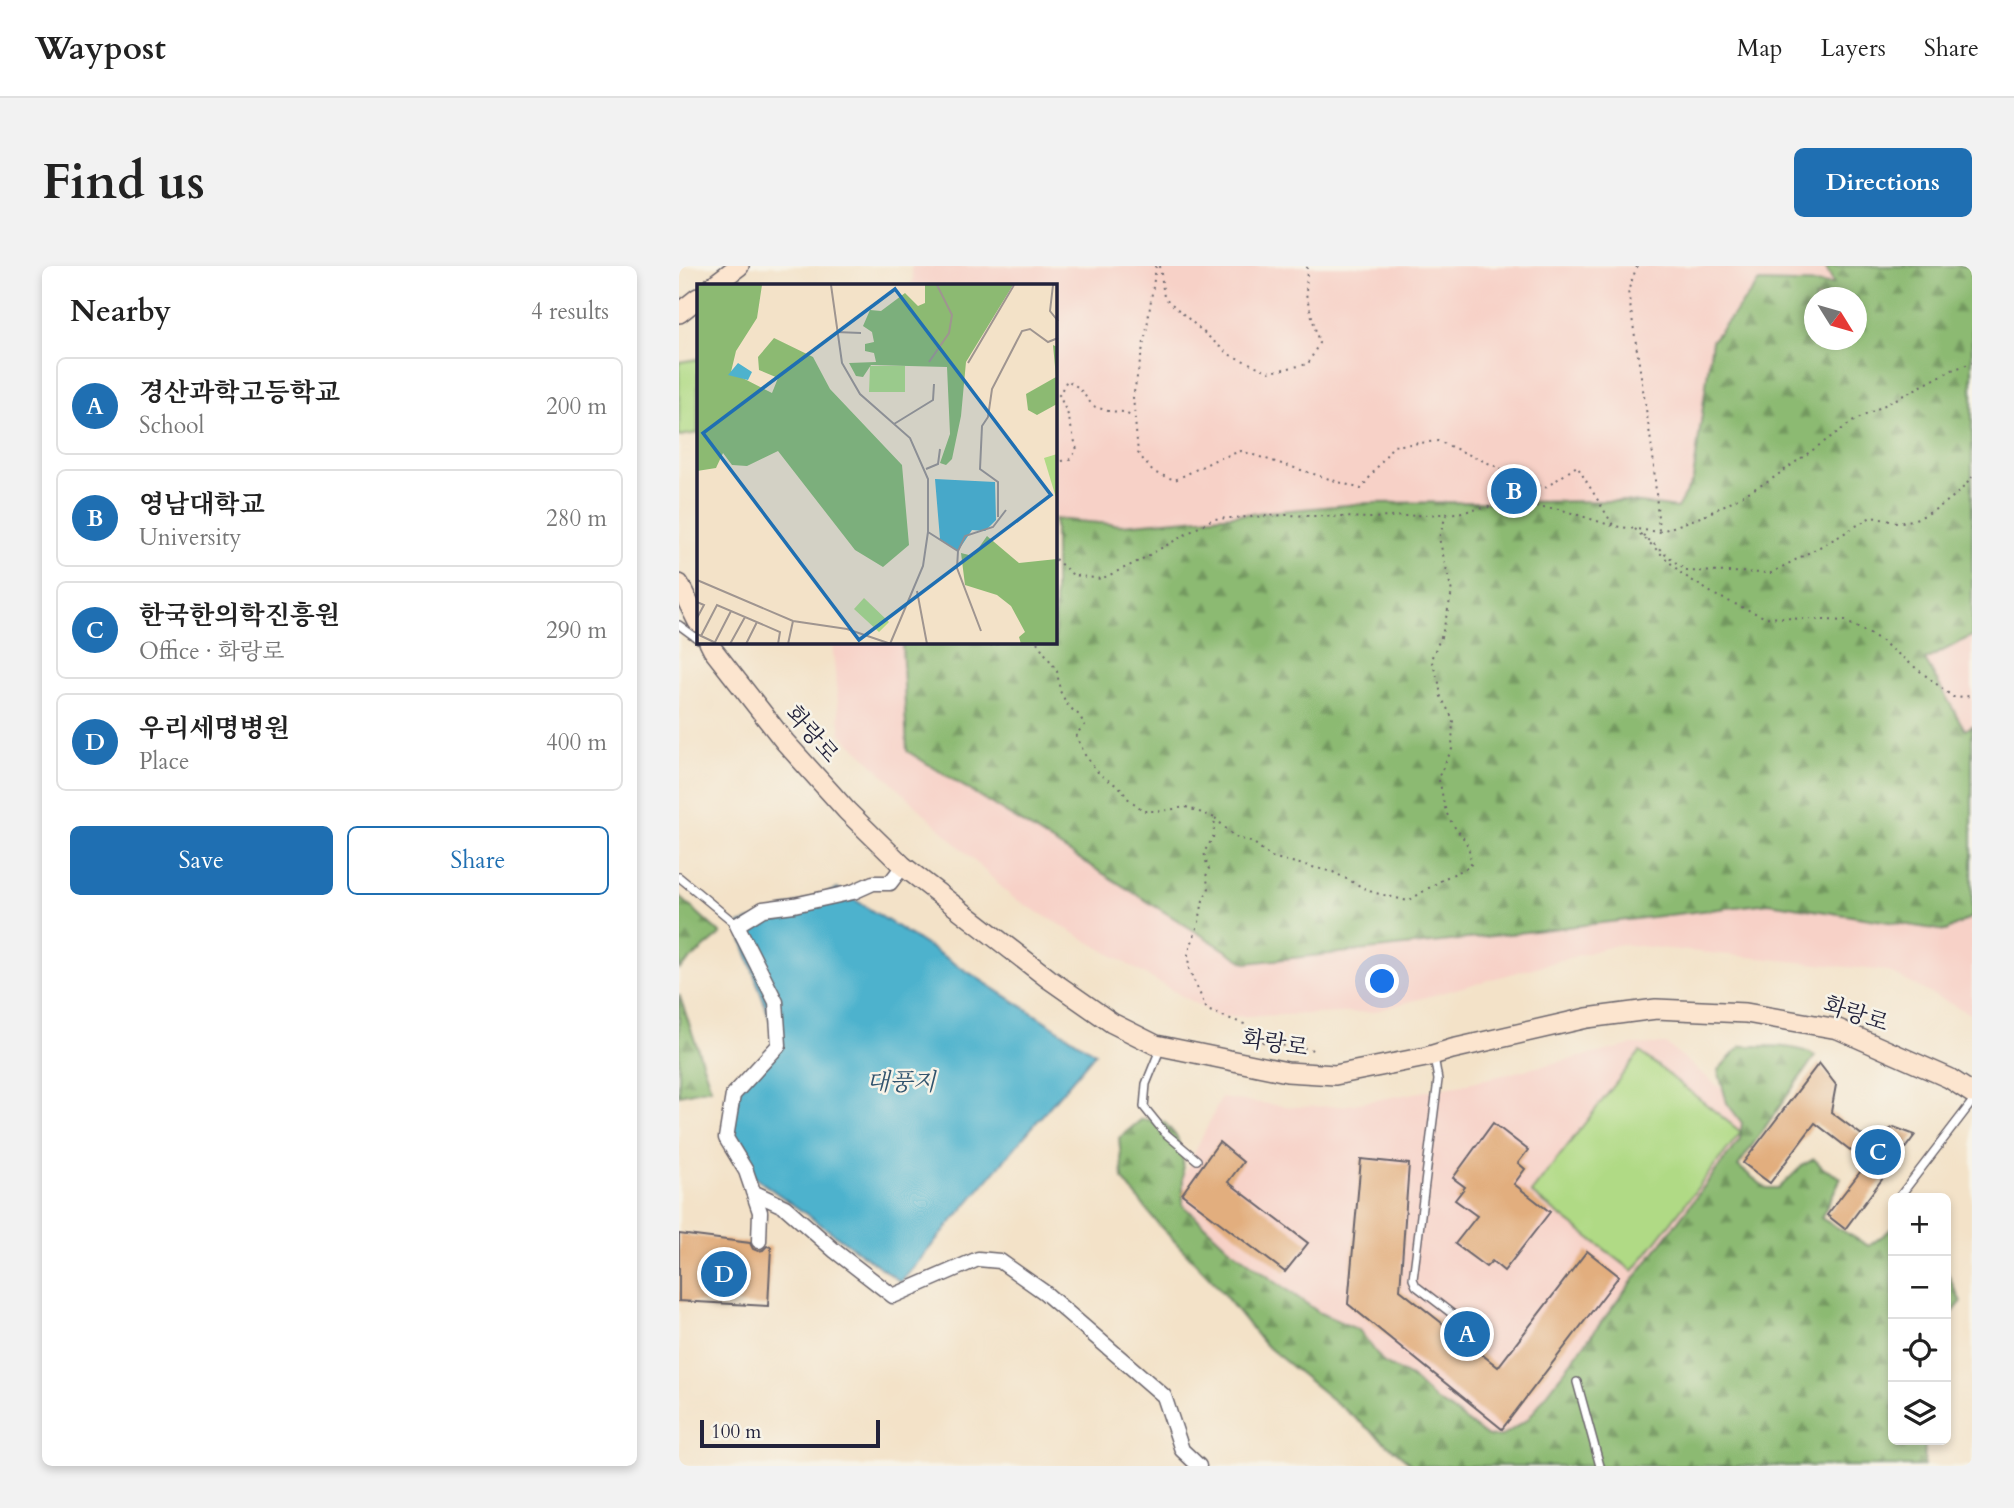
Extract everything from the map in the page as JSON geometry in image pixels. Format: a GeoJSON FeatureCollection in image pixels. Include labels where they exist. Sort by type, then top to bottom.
{"type":"FeatureCollection","features":[{"type":"Feature","properties":{"kind":"street"},"geometry":{"type":"LineString","coordinates":[[715,284],[739,266]]}},
{"type":"Feature","properties":{"kind":"street"},"geometry":{"type":"LineString","coordinates":[[679,313],[697,299]]}},
{"type":"Feature","properties":{"kind":"street"},"geometry":{"type":"LineString","coordinates":[[679,584],[697,620]]}},
{"type":"Feature","properties":{"kind":"street","name":"화랑로"},"geometry":{"type":"LineString","coordinates":[[707,644],[785,742],[847,811],[903,866],[1101,1016],[1161,1046],[1287,1072],[1335,1075],[1434,1055],[1587,1018],[1656,1009],[1746,1013],[1837,1029],[1936,1072],[1972,1093]]}},
{"type":"Feature","properties":{"kind":"street"},"geometry":{"type":"LineString","coordinates":[[759,1241],[760,1212],[746,1171],[726,1138],[733,1095],[779,1045],[776,1002],[737,925],[763,909],[853,892],[873,883],[890,883],[903,866]]}},
{"type":"Feature","properties":{"kind":"street"},"geometry":{"type":"LineString","coordinates":[[753,1192],[785,1207],[835,1251],[893,1296],[978,1259],[1000,1261],[1044,1292],[1164,1396],[1182,1450],[1199,1466]]}},
{"type":"Feature","properties":{"kind":"lane"},"geometry":{"type":"LineString","coordinates":[[679,625],[697,637]]}},
{"type":"Feature","properties":{"kind":"lane"},"geometry":{"type":"LineString","coordinates":[[679,877],[737,925]]}},
{"type":"Feature","properties":{"kind":"lane"},"geometry":{"type":"LineString","coordinates":[[1161,1046],[1146,1084],[1143,1107],[1165,1133],[1197,1160]]}},
{"type":"Feature","properties":{"kind":"lane"},"geometry":{"type":"LineString","coordinates":[[1434,1055],[1438,1080],[1413,1279],[1416,1286],[1477,1333]]}},
{"type":"Feature","properties":{"kind":"lane"},"geometry":{"type":"LineString","coordinates":[[1902,1193],[1972,1102]]}},
{"type":"Feature","properties":{"kind":"lane"},"geometry":{"type":"LineString","coordinates":[[1577,1382],[1599,1466]]}},
{"type":"Feature","properties":{"kind":"path"},"geometry":{"type":"LineString","coordinates":[[1158,266],[1164,298],[1228,354],[1270,372],[1308,364],[1319,343],[1306,293],[1307,266]]}},
{"type":"Feature","properties":{"kind":"path"},"geometry":{"type":"LineString","coordinates":[[1158,266],[1133,397],[1138,453],[1153,472],[1175,480],[1215,460],[1241,451],[1361,489],[1393,446],[1438,441],[1545,488],[1577,466],[1613,526]]}},
{"type":"Feature","properties":{"kind":"path"},"geometry":{"type":"LineString","coordinates":[[1637,266],[1628,291],[1653,455],[1659,532]]}},
{"type":"Feature","properties":{"kind":"path"},"geometry":{"type":"LineString","coordinates":[[1057,561],[1073,575],[1101,579],[1213,519],[1286,515],[1371,518],[1447,514],[1511,503],[1559,509],[1613,526],[1659,532],[1706,515],[1769,481],[1853,422],[1952,370],[1972,363]]}},
{"type":"Feature","properties":{"kind":"path"},"geometry":{"type":"LineString","coordinates":[[1057,462],[1069,460],[1077,450],[1068,415],[1059,395],[1067,380],[1079,388],[1093,406],[1131,414],[1135,419]]}},
{"type":"Feature","properties":{"kind":"path"},"geometry":{"type":"LineString","coordinates":[[1634,528],[1685,571],[1771,573],[1871,517],[1899,523],[1927,515],[1965,487],[1972,477]]}},
{"type":"Feature","properties":{"kind":"path"},"geometry":{"type":"LineString","coordinates":[[1039,644],[1058,671],[1061,691],[1068,706],[1079,715],[1085,725],[1076,734],[1085,755],[1100,775],[1122,789],[1126,797],[1144,811],[1187,807],[1215,818],[1235,836],[1254,843],[1271,857],[1333,872],[1372,892],[1408,901],[1445,878],[1471,866],[1468,842],[1447,814],[1438,778],[1452,749],[1454,719],[1441,697],[1431,659],[1442,635],[1452,592],[1439,538],[1447,514]]}},
{"type":"Feature","properties":{"kind":"path"},"geometry":{"type":"LineString","coordinates":[[1634,528],[1682,574],[1715,595],[1764,617],[1845,621],[1879,639],[1954,697],[1972,695]]}},
{"type":"Feature","properties":{"kind":"path"},"geometry":{"type":"LineString","coordinates":[[1215,818],[1213,838],[1204,852],[1209,869],[1206,876],[1209,888],[1188,954],[1189,968],[1207,1010],[1244,1024],[1247,1033],[1257,1041],[1313,1050]]}},
{"type":"Feature","properties":{"kind":"shaded area"},"geometry":{"type":"Polygon","coordinates":[[[911,266],[1972,266],[1972,1015],[1887,971],[1620,944],[1372,1012],[1218,1017],[1012,897],[841,734],[832,644],[1057,644],[1057,284],[911,284],[911,266]]]}},
{"type":"Feature","properties":{"kind":"shaded area"},"geometry":{"type":"Polygon","coordinates":[[[1666,1044],[1740,1104],[1752,1135],[1500,1463],[1169,1206],[1221,1098],[1291,1107],[1341,1106],[1455,1086],[1632,1045],[1666,1044]]]}},
{"type":"Feature","properties":{"kind":"green space"},"geometry":{"type":"Polygon","coordinates":[[[1825,266],[1972,266],[1972,636],[1925,660],[1965,730],[1972,726],[1972,917],[1946,931],[1769,903],[1246,963],[907,751],[902,644],[1057,644],[1057,519],[1122,525],[1369,503],[1625,501],[1677,508],[1693,480],[1712,341],[1759,282],[1834,284],[1825,266]]]}},
{"type":"Feature","properties":{"kind":"green space"},"geometry":{"type":"Polygon","coordinates":[[[697,359],[697,433],[679,436],[679,362],[697,359]]]}},
{"type":"Feature","properties":{"kind":"green space"},"geometry":{"type":"Polygon","coordinates":[[[679,896],[721,934],[679,969],[679,896]]]}},
{"type":"Feature","properties":{"kind":"green space"},"geometry":{"type":"Polygon","coordinates":[[[679,994],[711,1088],[679,1095],[679,994]]]}},
{"type":"Feature","properties":{"kind":"green space"},"geometry":{"type":"Polygon","coordinates":[[[1741,1046],[1799,1049],[1815,1056],[1738,1166],[1766,1188],[1779,1188],[1803,1165],[1814,1159],[1824,1169],[1841,1178],[1821,1218],[1869,1246],[1888,1232],[1888,1445],[1925,1445],[1924,1466],[1414,1466],[1264,1344],[1213,1281],[1159,1225],[1123,1179],[1119,1138],[1142,1119],[1164,1122],[1177,1137],[1183,1157],[1183,1205],[1228,1247],[1320,1313],[1359,1330],[1384,1363],[1411,1377],[1435,1400],[1488,1437],[1502,1436],[1528,1419],[1740,1139],[1742,1123],[1727,1103],[1718,1070],[1741,1046]]]}},
{"type":"Feature","properties":{"kind":"green space"},"geometry":{"type":"Polygon","coordinates":[[[1640,1052],[1741,1132],[1633,1271],[1531,1193],[1640,1052]]]}},
{"type":"Feature","properties":{"kind":"green space"},"geometry":{"type":"Polygon","coordinates":[[[1951,1281],[1961,1302],[1951,1315],[1951,1281]]]}},
{"type":"Feature","properties":{"kind":"water","name":"대풍지"},"geometry":{"type":"Polygon","coordinates":[[[838,889],[1095,1053],[901,1282],[746,1171],[726,1138],[733,1095],[779,1045],[737,925],[838,889]]]}},
{"type":"Feature","properties":{"kind":"building"},"geometry":{"type":"Polygon","coordinates":[[[1819,1063],[1836,1085],[1831,1112],[1870,1141],[1894,1127],[1915,1135],[1845,1229],[1827,1215],[1867,1163],[1815,1123],[1770,1183],[1743,1163],[1819,1063]]]}},
{"type":"Feature","properties":{"kind":"building"},"geometry":{"type":"Polygon","coordinates":[[[1493,1123],[1528,1150],[1518,1163],[1525,1169],[1514,1184],[1550,1212],[1504,1271],[1492,1261],[1486,1267],[1455,1244],[1477,1216],[1455,1200],[1465,1187],[1453,1178],[1493,1123]]]}},
{"type":"Feature","properties":{"kind":"building"},"geometry":{"type":"Polygon","coordinates":[[[1219,1142],[1243,1162],[1228,1182],[1308,1243],[1285,1272],[1182,1194],[1219,1142]]]}},
{"type":"Feature","properties":{"kind":"building"},"geometry":{"type":"Polygon","coordinates":[[[1361,1159],[1409,1164],[1400,1290],[1498,1367],[1587,1251],[1619,1276],[1502,1429],[1348,1304],[1361,1159]]]}},
{"type":"Feature","properties":{"kind":"building"},"geometry":{"type":"Polygon","coordinates":[[[679,1234],[750,1243],[753,1249],[758,1251],[767,1246],[771,1247],[768,1306],[679,1301],[679,1234]]]}},
{"type":"Feature","properties":{"kind":"place","name":"영남대학교"},"geometry":{"type":"Point","coordinates":[1514,491]}},
{"type":"Feature","properties":{"kind":"place","name":"한국한의학진흥원"},"geometry":{"type":"Point","coordinates":[1878,1152]}},
{"type":"Feature","properties":{"kind":"place","name":"우리세명병원"},"geometry":{"type":"Point","coordinates":[724,1274]}},
{"type":"Feature","properties":{"kind":"place","name":"경산과학고등학교"},"geometry":{"type":"Point","coordinates":[1467,1334]}}]}
